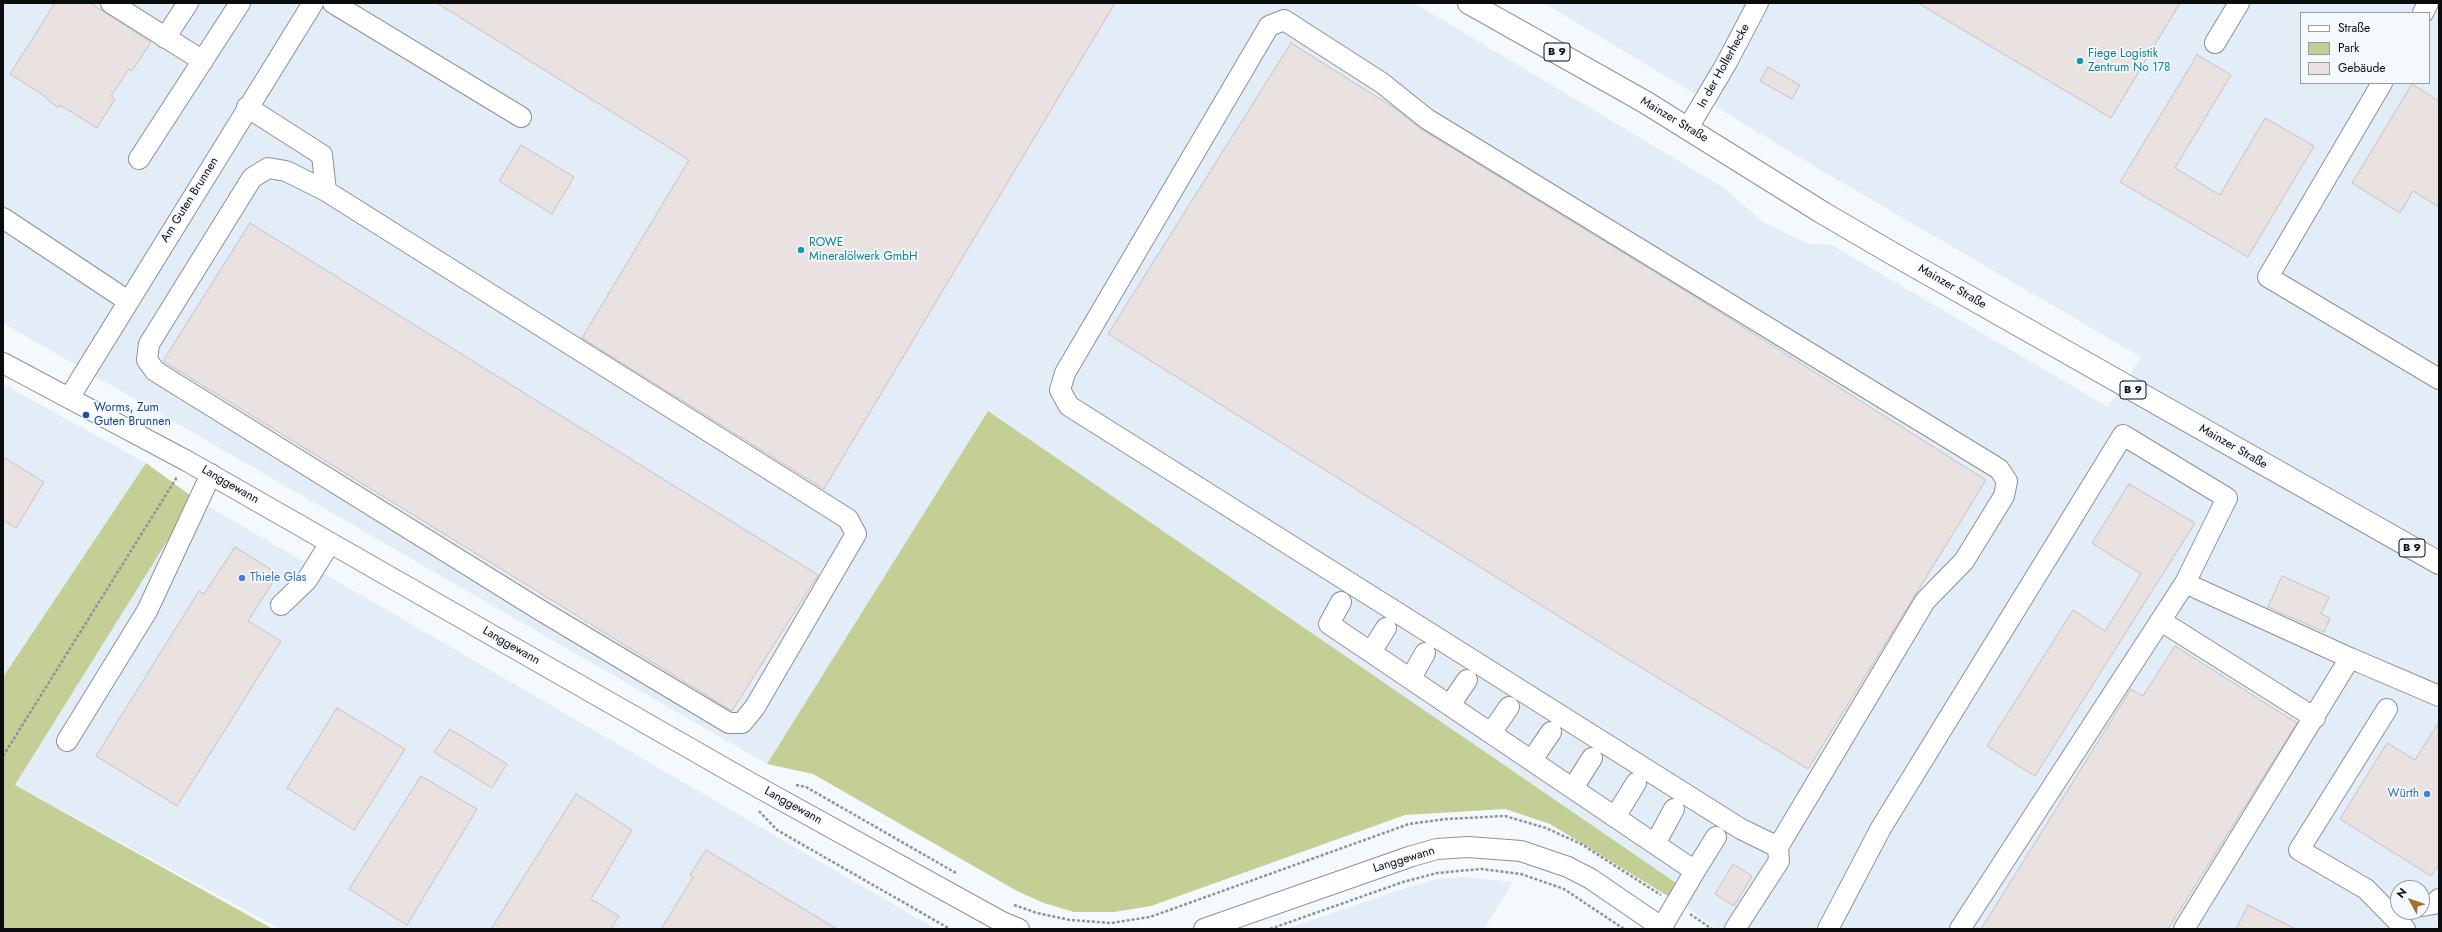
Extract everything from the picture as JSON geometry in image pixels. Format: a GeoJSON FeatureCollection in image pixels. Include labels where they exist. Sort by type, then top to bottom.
{"type":"FeatureCollection","features":[{"type":"Feature","properties":{"kind":"main road","name":"Mainzer Straße"},"geometry":{"type":"LineString","coordinates":[[1469,3],[1688,128],[1849,228],[2439,563]]}},
{"type":"Feature","properties":{"kind":"street"},"geometry":{"type":"LineString","coordinates":[[165,38],[188,3]]}},
{"type":"Feature","properties":{"kind":"street"},"geometry":{"type":"LineString","coordinates":[[139,159],[240,3]]}},
{"type":"Feature","properties":{"kind":"street","name":"Am Guten Brunnen"},"geometry":{"type":"LineString","coordinates":[[69,398],[247,106],[313,3]]}},
{"type":"Feature","properties":{"kind":"street"},"geometry":{"type":"LineString","coordinates":[[333,3],[521,117]]}},
{"type":"Feature","properties":{"kind":"street","name":"In der Hollerhecke"},"geometry":{"type":"LineString","coordinates":[[1688,128],[1726,64],[1758,3]]}},
{"type":"Feature","properties":{"kind":"street"},"geometry":{"type":"LineString","coordinates":[[2215,43],[2239,3]]}},
{"type":"Feature","properties":{"kind":"street"},"geometry":{"type":"LineString","coordinates":[[2424,12],[2428,3]]}},
{"type":"Feature","properties":{"kind":"street"},"geometry":{"type":"LineString","coordinates":[[124,6],[165,38],[203,61]]}},
{"type":"Feature","properties":{"kind":"street"},"geometry":{"type":"LineString","coordinates":[[1735,929],[1779,861],[1778,847],[1925,601],[1964,561],[2004,496],[2007,481],[1999,469],[1427,119],[1382,83],[1284,20],[1269,26],[1065,373],[1060,390],[1069,406],[1741,829],[1778,847]]}},
{"type":"Feature","properties":{"kind":"street"},"geometry":{"type":"LineString","coordinates":[[2381,84],[2268,277],[2439,379]]}},
{"type":"Feature","properties":{"kind":"street"},"geometry":{"type":"LineString","coordinates":[[247,106],[322,155],[326,191]]}},
{"type":"Feature","properties":{"kind":"street"},"geometry":{"type":"LineString","coordinates":[[268,168],[286,171],[326,191],[848,519],[856,534],[755,707],[742,723],[729,723],[554,618],[155,371],[147,360],[149,344],[252,178],[268,168]]}},
{"type":"Feature","properties":{"kind":"street"},"geometry":{"type":"LineString","coordinates":[[3,218],[128,301]]}},
{"type":"Feature","properties":{"kind":"street","name":"Langgewann"},"geometry":{"type":"LineString","coordinates":[[3,363],[211,474],[740,777],[1002,922],[1019,929]]}},
{"type":"Feature","properties":{"kind":"street"},"geometry":{"type":"LineString","coordinates":[[1828,929],[1881,828],[2123,435],[2227,498],[2185,583],[1960,929]]}},
{"type":"Feature","properties":{"kind":"street"},"geometry":{"type":"LineString","coordinates":[[67,741],[147,611],[211,474]]}},
{"type":"Feature","properties":{"kind":"street"},"geometry":{"type":"LineString","coordinates":[[281,605],[307,580],[330,543]]}},
{"type":"Feature","properties":{"kind":"street"},"geometry":{"type":"LineString","coordinates":[[2185,583],[2350,658],[2439,696]]}},
{"type":"Feature","properties":{"kind":"street"},"geometry":{"type":"LineString","coordinates":[[1340,602],[1329,624],[1695,871]]}},
{"type":"Feature","properties":{"kind":"street"},"geometry":{"type":"LineString","coordinates":[[2161,621],[2314,718]]}},
{"type":"Feature","properties":{"kind":"street"},"geometry":{"type":"LineString","coordinates":[[1371,652],[1386,628]]}},
{"type":"Feature","properties":{"kind":"street"},"geometry":{"type":"LineString","coordinates":[[1411,678],[1425,653]]}},
{"type":"Feature","properties":{"kind":"street"},"geometry":{"type":"LineString","coordinates":[[2184,929],[2350,658]]}},
{"type":"Feature","properties":{"kind":"street"},"geometry":{"type":"LineString","coordinates":[[1450,705],[1467,680]]}},
{"type":"Feature","properties":{"kind":"street"},"geometry":{"type":"LineString","coordinates":[[1491,733],[1509,707]]}},
{"type":"Feature","properties":{"kind":"street"},"geometry":{"type":"LineString","coordinates":[[2388,709],[2299,850],[2366,889],[2390,909]]}},
{"type":"Feature","properties":{"kind":"street"},"geometry":{"type":"LineString","coordinates":[[1532,760],[1551,732]]}},
{"type":"Feature","properties":{"kind":"street"},"geometry":{"type":"LineString","coordinates":[[1573,788],[1592,758]]}},
{"type":"Feature","properties":{"kind":"street"},"geometry":{"type":"LineString","coordinates":[[1615,817],[1636,783]]}},
{"type":"Feature","properties":{"kind":"street"},"geometry":{"type":"LineString","coordinates":[[1655,844],[1674,808]]}},
{"type":"Feature","properties":{"kind":"street"},"geometry":{"type":"LineString","coordinates":[[1663,928],[1675,904],[1716,837]]}},
{"type":"Feature","properties":{"kind":"street","name":"Langgewann"},"geometry":{"type":"LineString","coordinates":[[1204,929],[1412,856],[1438,849],[1468,847],[1521,851],[1568,866],[1591,879],[1663,928]]}},
{"type":"Feature","properties":{"kind":"street"},"geometry":{"type":"LineString","coordinates":[[2430,905],[2434,904],[2439,899]]}},
{"type":"Feature","properties":{"kind":"street"},"geometry":{"type":"LineString","coordinates":[[2399,920],[2405,929]]}},
{"type":"Feature","properties":{"kind":"path"},"geometry":{"type":"LineString","coordinates":[[3,756],[187,461]]}},
{"type":"Feature","properties":{"kind":"path"},"geometry":{"type":"LineString","coordinates":[[790,784],[806,787],[960,875]]}},
{"type":"Feature","properties":{"kind":"path"},"geometry":{"type":"LineString","coordinates":[[1007,902],[1037,913],[1070,920],[1111,922],[1150,916],[1409,824],[1446,819],[1505,816],[1546,828],[1581,844],[1712,929]]}},
{"type":"Feature","properties":{"kind":"path"},"geometry":{"type":"LineString","coordinates":[[1270,929],[1403,882],[1437,873],[1482,869],[1520,874],[1564,890],[1624,929]]}},
{"type":"Feature","properties":{"kind":"shaded area"},"geometry":{"type":"Polygon","coordinates":[[[3,3],[1414,3],[1724,188],[1764,223],[1810,244],[1832,245],[2108,407],[2141,357],[1814,166],[1544,3],[2439,3],[2439,929],[1717,929],[988,411],[767,764],[3,323],[3,3]]]}},
{"type":"Feature","properties":{"kind":"shaded area"},"geometry":{"type":"Polygon","coordinates":[[[3,384],[146,463],[3,677],[3,384]]]}},
{"type":"Feature","properties":{"kind":"shaded area"},"geometry":{"type":"Polygon","coordinates":[[[194,498],[936,929],[280,929],[15,785],[194,498]]]}},
{"type":"Feature","properties":{"kind":"shaded area"},"geometry":{"type":"Polygon","coordinates":[[[1466,877],[1513,882],[1484,929],[1286,929],[1405,888],[1436,879],[1466,877]]]}},
{"type":"Feature","properties":{"kind":"green space"},"geometry":{"type":"Polygon","coordinates":[[[988,411],[1679,885],[1671,898],[1550,824],[1505,809],[1405,815],[1151,906],[1114,912],[1074,912],[1044,903],[1017,891],[813,774],[767,764],[988,411]]]}},
{"type":"Feature","properties":{"kind":"green space"},"geometry":{"type":"Polygon","coordinates":[[[146,463],[194,498],[15,785],[273,929],[3,929],[3,677],[146,463]]]}},
{"type":"Feature","properties":{"kind":"building"},"geometry":{"type":"Polygon","coordinates":[[[55,3],[90,3],[151,42],[132,71],[129,69],[111,96],[115,99],[97,128],[60,105],[58,108],[43,95],[10,74],[55,3]]]}},
{"type":"Feature","properties":{"kind":"building","name":"ROWE Mineralölwerk GmbH"},"geometry":{"type":"Polygon","coordinates":[[[437,3],[1115,3],[824,489],[582,338],[689,160],[437,3]]]}},
{"type":"Feature","properties":{"kind":"building","name":"Fiege Logistik Zentrum No 178"},"geometry":{"type":"Polygon","coordinates":[[[1918,3],[2180,3],[2111,118],[1918,3]]]}},
{"type":"Feature","properties":{"kind":"building"},"geometry":{"type":"Polygon","coordinates":[[[1291,43],[1396,109],[1421,129],[1697,298],[1986,480],[1808,769],[1619,654],[1108,334],[1291,43]]]}},
{"type":"Feature","properties":{"kind":"building"},"geometry":{"type":"Polygon","coordinates":[[[2197,55],[2231,75],[2175,168],[2220,195],[2265,118],[2314,146],[2248,257],[2120,182],[2197,55]]]}},
{"type":"Feature","properties":{"kind":"building"},"geometry":{"type":"Polygon","coordinates":[[[1768,67],[1800,85],[1792,99],[1760,81],[1768,67]]]}},
{"type":"Feature","properties":{"kind":"building"},"geometry":{"type":"Polygon","coordinates":[[[2412,84],[2439,101],[2439,207],[2413,191],[2400,213],[2352,183],[2412,84]]]}},
{"type":"Feature","properties":{"kind":"building"},"geometry":{"type":"Polygon","coordinates":[[[521,145],[574,177],[552,214],[499,181],[521,145]]]}},
{"type":"Feature","properties":{"kind":"building"},"geometry":{"type":"Polygon","coordinates":[[[250,223],[818,575],[732,711],[163,361],[250,223]]]}},
{"type":"Feature","properties":{"kind":"building"},"geometry":{"type":"Polygon","coordinates":[[[3,457],[44,482],[16,528],[3,520],[3,457]]]}},
{"type":"Feature","properties":{"kind":"building"},"geometry":{"type":"Polygon","coordinates":[[[2129,484],[2195,523],[2035,776],[1987,746],[2073,610],[2105,631],[2141,574],[2092,543],[2129,484]]]}},
{"type":"Feature","properties":{"kind":"building"},"geometry":{"type":"Polygon","coordinates":[[[235,547],[278,574],[248,621],[281,641],[177,806],[96,756],[199,591],[204,594],[235,547]]]}},
{"type":"Feature","properties":{"kind":"building"},"geometry":{"type":"Polygon","coordinates":[[[2282,576],[2329,597],[2321,614],[2330,618],[2324,632],[2268,607],[2282,576]]]}},
{"type":"Feature","properties":{"kind":"building"},"geometry":{"type":"Polygon","coordinates":[[[2175,646],[2297,723],[2168,929],[1981,929],[2131,689],[2143,696],[2175,646]]]}},
{"type":"Feature","properties":{"kind":"building"},"geometry":{"type":"Polygon","coordinates":[[[337,708],[405,749],[354,830],[287,788],[337,708]]]}},
{"type":"Feature","properties":{"kind":"building"},"geometry":{"type":"Polygon","coordinates":[[[2439,722],[2439,864],[2431,876],[2340,819],[2387,743],[2415,760],[2439,722]]]}},
{"type":"Feature","properties":{"kind":"building"},"geometry":{"type":"Polygon","coordinates":[[[450,729],[507,764],[492,788],[434,752],[450,729]]]}},
{"type":"Feature","properties":{"kind":"building"},"geometry":{"type":"Polygon","coordinates":[[[421,776],[477,809],[407,925],[349,889],[421,776]]]}},
{"type":"Feature","properties":{"kind":"building"},"geometry":{"type":"Polygon","coordinates":[[[576,794],[632,830],[591,899],[619,916],[611,929],[491,929],[576,794]]]}},
{"type":"Feature","properties":{"kind":"building"},"geometry":{"type":"Polygon","coordinates":[[[706,850],[837,929],[661,929],[693,877],[690,875],[706,850]]]}},
{"type":"Feature","properties":{"kind":"building"},"geometry":{"type":"Polygon","coordinates":[[[1733,864],[1752,876],[1734,906],[1715,894],[1733,864]]]}},
{"type":"Feature","properties":{"kind":"building"},"geometry":{"type":"Polygon","coordinates":[[[2248,905],[2296,929],[2236,929],[2248,905]]]}},
{"type":"Feature","properties":{"kind":"place","name":"Fiege Logistik Zentrum No 178"},"geometry":{"type":"Point","coordinates":[2080,61]}},
{"type":"Feature","properties":{"kind":"place","name":"ROWE Mineralölwerk GmbH"},"geometry":{"type":"Point","coordinates":[801,250]}},
{"type":"Feature","properties":{"kind":"place","name":"Worms, Zum Guten Brunnen"},"geometry":{"type":"Point","coordinates":[86,415]}},
{"type":"Feature","properties":{"kind":"place","name":"Thiele Glas"},"geometry":{"type":"Point","coordinates":[242,578]}},
{"type":"Feature","properties":{"kind":"place","name":"Würth"},"geometry":{"type":"Point","coordinates":[2427,794]}}]}
